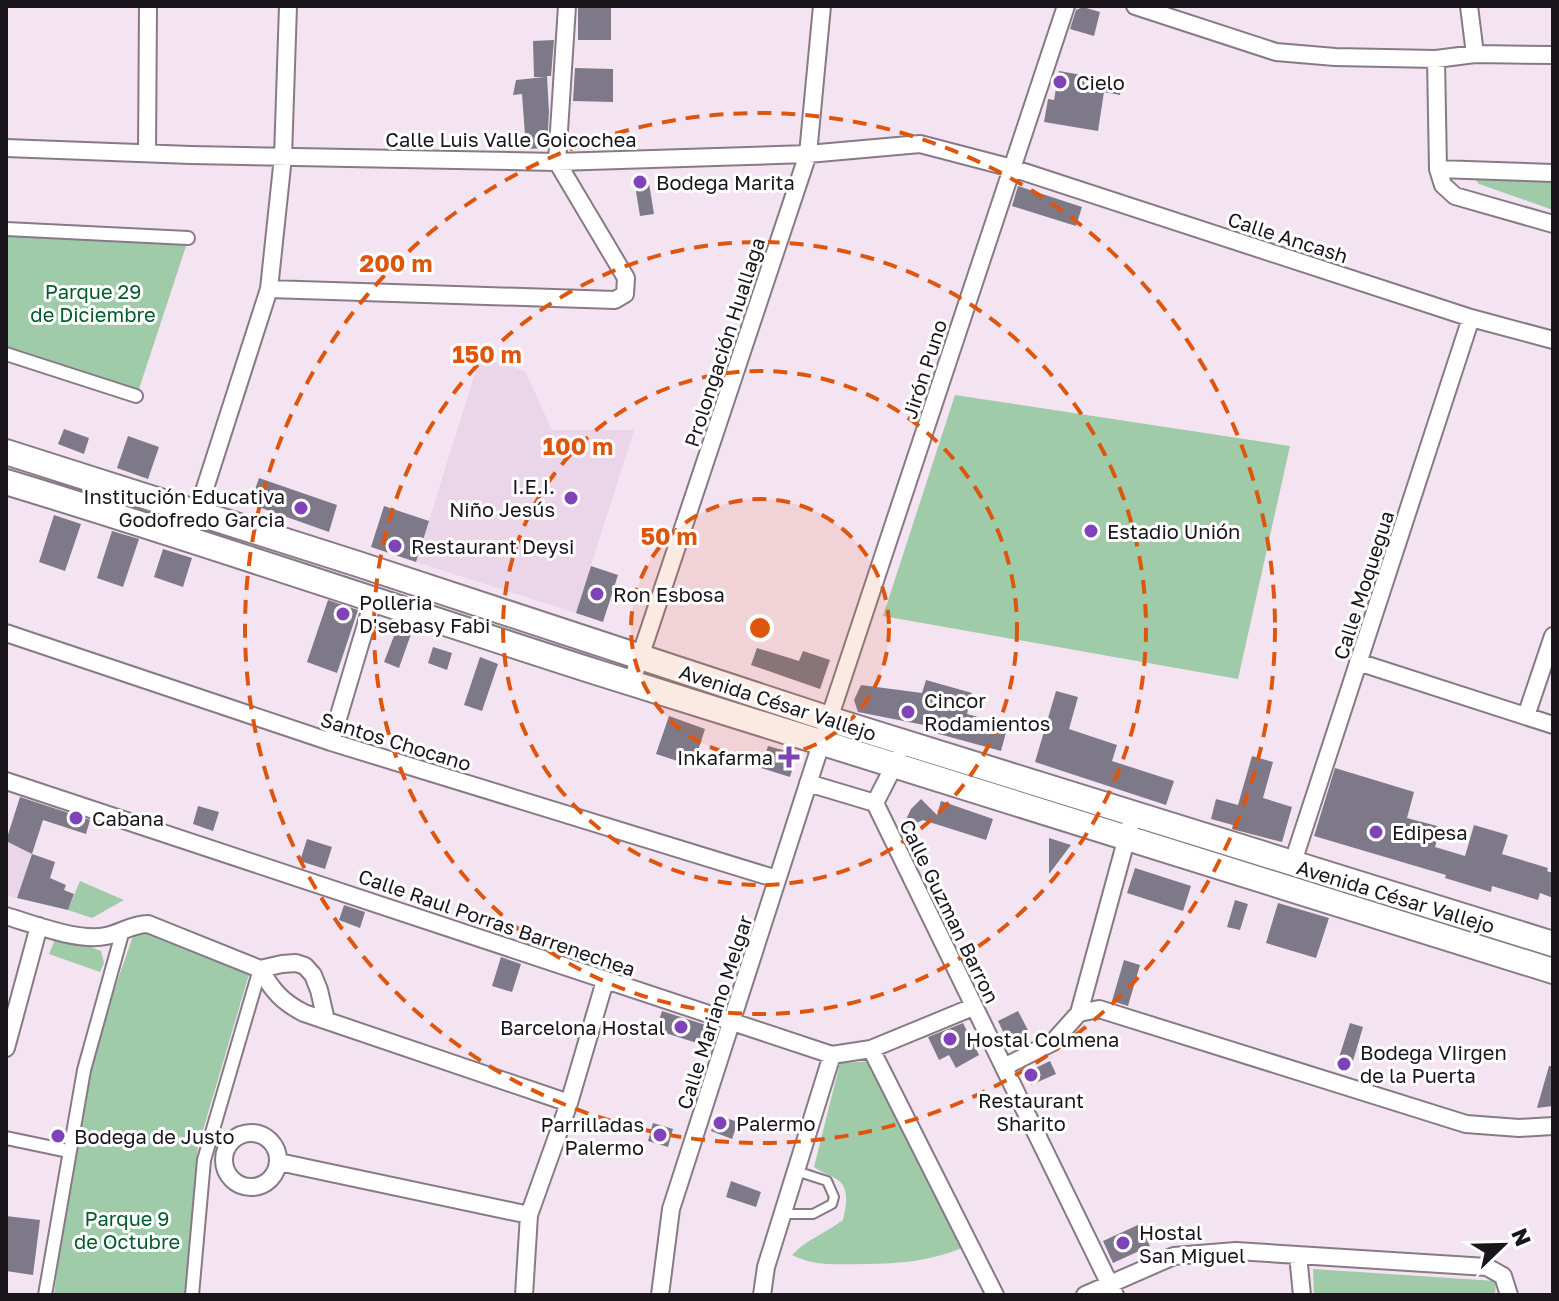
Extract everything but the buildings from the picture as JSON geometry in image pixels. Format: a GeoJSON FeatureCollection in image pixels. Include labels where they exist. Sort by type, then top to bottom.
{"type":"FeatureCollection","features":[{"type":"Feature","properties":{"kind":"main road","name":"Avenida César Vallejo"},"geometry":{"type":"LineString","coordinates":[[6,452],[903,742],[1129,826],[1339,891],[1553,944]]}},
{"type":"Feature","properties":{"kind":"main road","name":"Avenida César Vallejo"},"geometry":{"type":"LineString","coordinates":[[6,482],[189,538],[373,601],[895,768],[1292,865],[1339,891],[1553,971]]}},
{"type":"Feature","properties":{"kind":"street"},"geometry":{"type":"LineString","coordinates":[[147,153],[148,6]]}},
{"type":"Feature","properties":{"kind":"street"},"geometry":{"type":"LineString","coordinates":[[189,538],[269,289],[283,157],[288,6]]}},
{"type":"Feature","properties":{"kind":"street"},"geometry":{"type":"LineString","coordinates":[[269,289],[615,300],[625,294],[626,278],[557,162],[567,6]]}},
{"type":"Feature","properties":{"kind":"street","name":"Prolongación Huallaga"},"geometry":{"type":"LineString","coordinates":[[631,684],[808,154],[822,6]]}},
{"type":"Feature","properties":{"kind":"street","name":"Jirón Puno"},"geometry":{"type":"LineString","coordinates":[[821,744],[1066,6]]}},
{"type":"Feature","properties":{"kind":"street"},"geometry":{"type":"LineString","coordinates":[[1135,6],[1276,52],[1335,57],[1436,59],[1475,54],[1553,55]]}},
{"type":"Feature","properties":{"kind":"street"},"geometry":{"type":"LineString","coordinates":[[1469,6],[1475,54]]}},
{"type":"Feature","properties":{"kind":"street"},"geometry":{"type":"LineString","coordinates":[[1436,59],[1438,169],[1443,185],[1455,196],[1553,224]]}},
{"type":"Feature","properties":{"kind":"street","name":"Calle Luis Valle Goicochea"},"geometry":{"type":"LineString","coordinates":[[6,148],[557,162],[808,154],[920,144],[1012,168]]}},
{"type":"Feature","properties":{"kind":"street","name":"Calle Ancash"},"geometry":{"type":"LineString","coordinates":[[1012,168],[1471,318],[1552,335]]}},
{"type":"Feature","properties":{"kind":"street"},"geometry":{"type":"LineString","coordinates":[[1438,169],[1553,173]]}},
{"type":"Feature","properties":{"kind":"street"},"geometry":{"type":"LineString","coordinates":[[6,229],[188,238]]}},
{"type":"Feature","properties":{"kind":"street","name":"Calle Moquegua"},"geometry":{"type":"LineString","coordinates":[[1292,865],[1471,318]]}},
{"type":"Feature","properties":{"kind":"street"},"geometry":{"type":"LineString","coordinates":[[6,354],[136,396]]}},
{"type":"Feature","properties":{"kind":"street"},"geometry":{"type":"LineString","coordinates":[[331,742],[373,601]]}},
{"type":"Feature","properties":{"kind":"street","name":"Santos Chocano"},"geometry":{"type":"LineString","coordinates":[[6,633],[331,742],[777,879]]}},
{"type":"Feature","properties":{"kind":"street"},"geometry":{"type":"LineString","coordinates":[[1526,716],[1553,636]]}},
{"type":"Feature","properties":{"kind":"street"},"geometry":{"type":"LineString","coordinates":[[1358,662],[1553,725]]}},
{"type":"Feature","properties":{"kind":"street"},"geometry":{"type":"LineString","coordinates":[[808,783],[875,803],[895,768],[903,742]]}},
{"type":"Feature","properties":{"kind":"street","name":"Calle Mariano Melgar"},"geometry":{"type":"LineString","coordinates":[[660,1295],[671,1209],[821,744]]}},
{"type":"Feature","properties":{"kind":"street","name":"Calle Raul Porras Barrenechea"},"geometry":{"type":"LineString","coordinates":[[6,781],[832,1055],[871,1049],[973,1007]]}},
{"type":"Feature","properties":{"kind":"street","name":"Calle Guzman Barron"},"geometry":{"type":"LineString","coordinates":[[875,803],[1112,1289]]}},
{"type":"Feature","properties":{"kind":"street"},"geometry":{"type":"LineString","coordinates":[[1004,1067],[1053,1042],[1079,1013],[1129,826]]}},
{"type":"Feature","properties":{"kind":"street"},"geometry":{"type":"LineString","coordinates":[[6,916],[94,937],[134,924],[148,924],[260,969],[296,963],[305,966],[313,975],[326,1020]]}},
{"type":"Feature","properties":{"kind":"street"},"geometry":{"type":"LineString","coordinates":[[6,1048],[39,926]]}},
{"type":"Feature","properties":{"kind":"street"},"geometry":{"type":"LineString","coordinates":[[45,1295],[84,1070],[123,930]]}},
{"type":"Feature","properties":{"kind":"street"},"geometry":{"type":"LineString","coordinates":[[260,969],[272,991],[304,1013],[569,1103]]}},
{"type":"Feature","properties":{"kind":"street"},"geometry":{"type":"LineString","coordinates":[[192,1295],[204,1160],[260,969]]}},
{"type":"Feature","properties":{"kind":"street"},"geometry":{"type":"LineString","coordinates":[[524,1295],[529,1215],[569,1103],[605,981]]}},
{"type":"Feature","properties":{"kind":"street"},"geometry":{"type":"LineString","coordinates":[[1079,1013],[1099,1009],[1466,1124],[1519,1128],[1553,1126]]}},
{"type":"Feature","properties":{"kind":"street"},"geometry":{"type":"LineString","coordinates":[[871,1049],[995,1295]]}},
{"type":"Feature","properties":{"kind":"street"},"geometry":{"type":"LineString","coordinates":[[762,1295],[766,1267],[832,1055]]}},
{"type":"Feature","properties":{"kind":"street"},"geometry":{"type":"LineString","coordinates":[[6,1138],[68,1151]]}},
{"type":"Feature","properties":{"kind":"street"},"geometry":{"type":"LineString","coordinates":[[279,1162],[529,1215]]}},
{"type":"Feature","properties":{"kind":"street"},"geometry":{"type":"LineString","coordinates":[[1085,1295],[1112,1289],[1174,1256],[1236,1251],[1487,1267],[1503,1276],[1509,1295]]}},
{"type":"Feature","properties":{"kind":"street"},"geometry":{"type":"LineString","coordinates":[[1298,1255],[1302,1295]]}},
{"type":"Feature","properties":{"kind":"lane"},"geometry":{"type":"LineString","coordinates":[[783,1214],[813,1214],[832,1204],[834,1197],[827,1181],[795,1171]]}},
{"type":"Feature","properties":{"kind":"shaded area"},"geometry":{"type":"Polygon","coordinates":[[[480,357],[525,371],[552,430],[634,430],[576,613],[416,562],[480,357]]]}},
{"type":"Feature","properties":{"kind":"shaded area"},"geometry":{"type":"Polygon","coordinates":[[[6,841],[32,854],[17,898],[6,895],[6,841]]]}},
{"type":"Feature","properties":{"kind":"green space"},"geometry":{"type":"Polygon","coordinates":[[[1553,177],[1553,210],[1479,184],[1474,178],[1553,177]]]}},
{"type":"Feature","properties":{"kind":"green space","name":"Parque 29 de Diciembre"},"geometry":{"type":"Polygon","coordinates":[[[6,228],[189,237],[138,392],[6,348],[6,228]]]}},
{"type":"Feature","properties":{"kind":"green space","name":"Estadio Unión"},"geometry":{"type":"Polygon","coordinates":[[[955,395],[1290,446],[1238,679],[883,616],[955,395]]]}},
{"type":"Feature","properties":{"kind":"green space"},"geometry":{"type":"Polygon","coordinates":[[[80,881],[124,900],[92,918],[68,910],[80,881]]]}},
{"type":"Feature","properties":{"kind":"green space","name":"Parque 9 de Octubre"},"geometry":{"type":"Polygon","coordinates":[[[135,930],[148,930],[250,971],[198,1147],[185,1295],[54,1295],[81,1108],[100,1032],[135,930]]]}},
{"type":"Feature","properties":{"kind":"green space"},"geometry":{"type":"Polygon","coordinates":[[[62,936],[101,951],[104,963],[100,972],[49,954],[56,937],[62,936]]]}},
{"type":"Feature","properties":{"kind":"green space"},"geometry":{"type":"Polygon","coordinates":[[[874,1061],[962,1248],[926,1259],[890,1263],[828,1264],[801,1259],[792,1255],[843,1220],[844,1215],[846,1198],[842,1184],[814,1167],[840,1063],[874,1061]]]}},
{"type":"Feature","properties":{"kind":"green space"},"geometry":{"type":"Polygon","coordinates":[[[1313,1269],[1496,1281],[1495,1295],[1314,1295],[1313,1269]]]}},
{"type":"Feature","properties":{"kind":"place","name":"Cielo"},"geometry":{"type":"Point","coordinates":[1060,82]}},
{"type":"Feature","properties":{"kind":"place","name":"Bodega Marita"},"geometry":{"type":"Point","coordinates":[640,182]}},
{"type":"Feature","properties":{"kind":"place","name":"I.E.I. Niño Jesús"},"geometry":{"type":"Point","coordinates":[571,498]}},
{"type":"Feature","properties":{"kind":"place","name":"Institución Educativa Godofredo Garcia"},"geometry":{"type":"Point","coordinates":[301,508]}},
{"type":"Feature","properties":{"kind":"place","name":"Estadio Unión"},"geometry":{"type":"Point","coordinates":[1091,531]}},
{"type":"Feature","properties":{"kind":"place","name":"Restaurant Deysi"},"geometry":{"type":"Point","coordinates":[395,546]}},
{"type":"Feature","properties":{"kind":"place","name":"Ron Esbosa"},"geometry":{"type":"Point","coordinates":[597,594]}},
{"type":"Feature","properties":{"kind":"place","name":"Polleria D'sebasy Fabi"},"geometry":{"type":"Point","coordinates":[343,614]}},
{"type":"Feature","properties":{"kind":"place","name":"Cincor Rodamientos"},"geometry":{"type":"Point","coordinates":[908,712]}},
{"type":"Feature","properties":{"kind":"place","name":"Inkafarma"},"geometry":{"type":"Point","coordinates":[789,757]}},
{"type":"Feature","properties":{"kind":"place","name":"Cabana"},"geometry":{"type":"Point","coordinates":[76,818]}},
{"type":"Feature","properties":{"kind":"place","name":"Edipesa"},"geometry":{"type":"Point","coordinates":[1376,832]}},
{"type":"Feature","properties":{"kind":"place","name":"Barcelona Hostal"},"geometry":{"type":"Point","coordinates":[681,1027]}},
{"type":"Feature","properties":{"kind":"place","name":"Hostal Colmena"},"geometry":{"type":"Point","coordinates":[950,1039]}},
{"type":"Feature","properties":{"kind":"place","name":"Bodega VIirgen de la Puerta"},"geometry":{"type":"Point","coordinates":[1344,1064]}},
{"type":"Feature","properties":{"kind":"place","name":"Restaurant Sharito"},"geometry":{"type":"Point","coordinates":[1031,1075]}},
{"type":"Feature","properties":{"kind":"place","name":"Palermo"},"geometry":{"type":"Point","coordinates":[720,1123]}},
{"type":"Feature","properties":{"kind":"place","name":"Parrilladas Palermo"},"geometry":{"type":"Point","coordinates":[660,1135]}},
{"type":"Feature","properties":{"kind":"place","name":"Bodega de Justo"},"geometry":{"type":"Point","coordinates":[58,1136]}},
{"type":"Feature","properties":{"kind":"place","name":"Hostal San Miguel"},"geometry":{"type":"Point","coordinates":[1123,1243]}}]}
